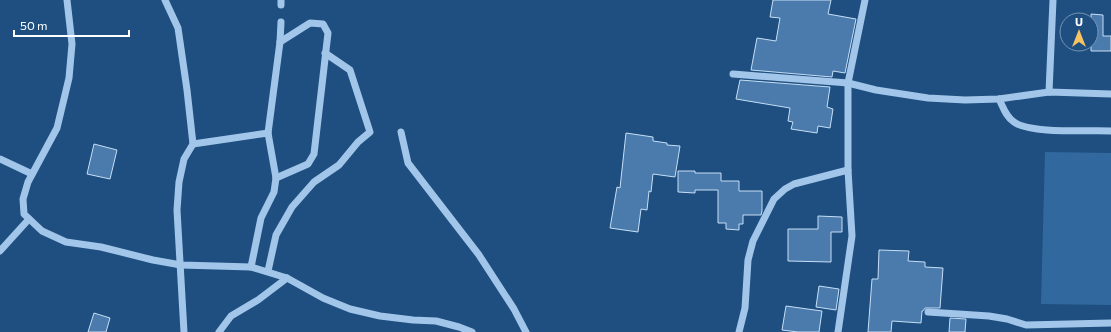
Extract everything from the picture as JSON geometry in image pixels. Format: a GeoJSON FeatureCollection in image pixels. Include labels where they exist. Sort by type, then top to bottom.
{"type":"FeatureCollection","features":[{"type":"Feature","properties":{"kind":"street"},"geometry":{"type":"LineString","coordinates":[[67,0],[72,44],[69,78],[57,128],[28,182],[22,199],[24,214],[42,231],[66,242],[101,247],[153,260],[181,265],[251,267],[287,278],[323,298],[350,310],[380,316],[436,321],[472,332]]}},
{"type":"Feature","properties":{"kind":"street"},"geometry":{"type":"LineString","coordinates":[[165,0],[178,28],[193,144],[184,159],[179,182],[177,210],[184,332]]}},
{"type":"Feature","properties":{"kind":"street"},"geometry":{"type":"LineString","coordinates":[[838,332],[852,236],[848,170],[848,83],[865,0]]}},
{"type":"Feature","properties":{"kind":"street"},"geometry":{"type":"LineString","coordinates":[[1049,92],[1053,0]]}},
{"type":"Feature","properties":{"kind":"street"},"geometry":{"type":"LineString","coordinates":[[251,267],[261,218],[273,196],[276,178],[268,133],[280,42],[281,22]]}},
{"type":"Feature","properties":{"kind":"street"},"geometry":{"type":"LineString","coordinates":[[276,178],[308,164],[314,154],[328,33],[323,24],[310,23],[280,42]]}},
{"type":"Feature","properties":{"kind":"street"},"geometry":{"type":"LineString","coordinates":[[268,271],[276,234],[292,207],[314,182],[339,166],[358,142],[370,132],[359,102],[350,70],[326,53]]}},
{"type":"Feature","properties":{"kind":"street"},"geometry":{"type":"LineString","coordinates":[[733,74],[848,83],[876,90],[928,98],[965,100],[999,99],[1049,92],[1111,94]]}},
{"type":"Feature","properties":{"kind":"street"},"geometry":{"type":"LineString","coordinates":[[999,99],[1005,111],[1014,122],[1030,129],[1111,131]]}},
{"type":"Feature","properties":{"kind":"street"},"geometry":{"type":"LineString","coordinates":[[401,132],[408,163],[478,255],[514,309],[526,332]]}},
{"type":"Feature","properties":{"kind":"street"},"geometry":{"type":"LineString","coordinates":[[193,144],[268,133]]}},
{"type":"Feature","properties":{"kind":"street"},"geometry":{"type":"LineString","coordinates":[[0,159],[32,174]]}},
{"type":"Feature","properties":{"kind":"street"},"geometry":{"type":"LineString","coordinates":[[739,332],[745,308],[748,260],[753,241],[774,199],[784,189],[794,184],[848,170]]}},
{"type":"Feature","properties":{"kind":"street"},"geometry":{"type":"LineString","coordinates":[[0,252],[29,219]]}},
{"type":"Feature","properties":{"kind":"street"},"geometry":{"type":"LineString","coordinates":[[219,332],[231,316],[258,300],[287,278]]}},
{"type":"Feature","properties":{"kind":"street"},"geometry":{"type":"LineString","coordinates":[[928,312],[989,316],[1007,319],[1026,328],[1111,323]]}},
{"type":"Feature","properties":{"kind":"shaded area"},"geometry":{"type":"Polygon","coordinates":[[[1045,152],[1111,153],[1111,305],[1041,304],[1045,152]]]}},
{"type":"Feature","properties":{"kind":"building"},"geometry":{"type":"Polygon","coordinates":[[[773,0],[831,0],[828,14],[856,19],[845,73],[833,71],[832,77],[751,70],[757,38],[776,41],[780,18],[770,17],[773,0]]]}},
{"type":"Feature","properties":{"kind":"building"},"geometry":{"type":"Polygon","coordinates":[[[1099,15],[1103,15],[1103,36],[1111,36],[1111,51],[1099,51],[1099,15]]]}},
{"type":"Feature","properties":{"kind":"building"},"geometry":{"type":"Polygon","coordinates":[[[740,80],[830,87],[827,107],[833,109],[830,128],[818,126],[817,133],[791,129],[793,122],[788,121],[790,108],[736,99],[740,80]]]}},
{"type":"Feature","properties":{"kind":"building"},"geometry":{"type":"Polygon","coordinates":[[[626,133],[653,137],[653,141],[667,143],[667,145],[680,146],[675,177],[653,174],[647,210],[641,209],[638,232],[610,228],[617,187],[620,188],[626,133]]]}},
{"type":"Feature","properties":{"kind":"building"},"geometry":{"type":"Polygon","coordinates":[[[94,144],[117,150],[110,179],[87,174],[94,144]]]}},
{"type":"Feature","properties":{"kind":"building"},"geometry":{"type":"Polygon","coordinates":[[[678,171],[695,171],[695,173],[721,173],[721,181],[739,181],[739,191],[762,191],[761,215],[743,215],[743,224],[739,224],[739,230],[726,229],[726,223],[718,223],[718,190],[695,190],[695,193],[678,192],[678,171]]]}},
{"type":"Feature","properties":{"kind":"building"},"geometry":{"type":"Polygon","coordinates":[[[818,216],[842,217],[842,232],[831,232],[831,262],[788,261],[788,229],[818,229],[818,216]]]}},
{"type":"Feature","properties":{"kind":"building"},"geometry":{"type":"Polygon","coordinates":[[[879,250],[909,251],[908,261],[925,262],[925,267],[943,268],[940,308],[925,308],[922,311],[921,323],[892,321],[891,332],[868,332],[872,279],[878,279],[879,250]]]}},
{"type":"Feature","properties":{"kind":"building"},"geometry":{"type":"Polygon","coordinates":[[[819,286],[839,289],[836,310],[816,307],[819,286]]]}},
{"type":"Feature","properties":{"kind":"building"},"geometry":{"type":"Polygon","coordinates":[[[786,306],[822,311],[819,332],[782,330],[786,306]]]}},
{"type":"Feature","properties":{"kind":"building"},"geometry":{"type":"Polygon","coordinates":[[[94,313],[110,318],[106,332],[88,332],[94,313]]]}},
{"type":"Feature","properties":{"kind":"building"},"geometry":{"type":"Polygon","coordinates":[[[950,318],[966,319],[965,332],[949,332],[950,318]]]}}]}
